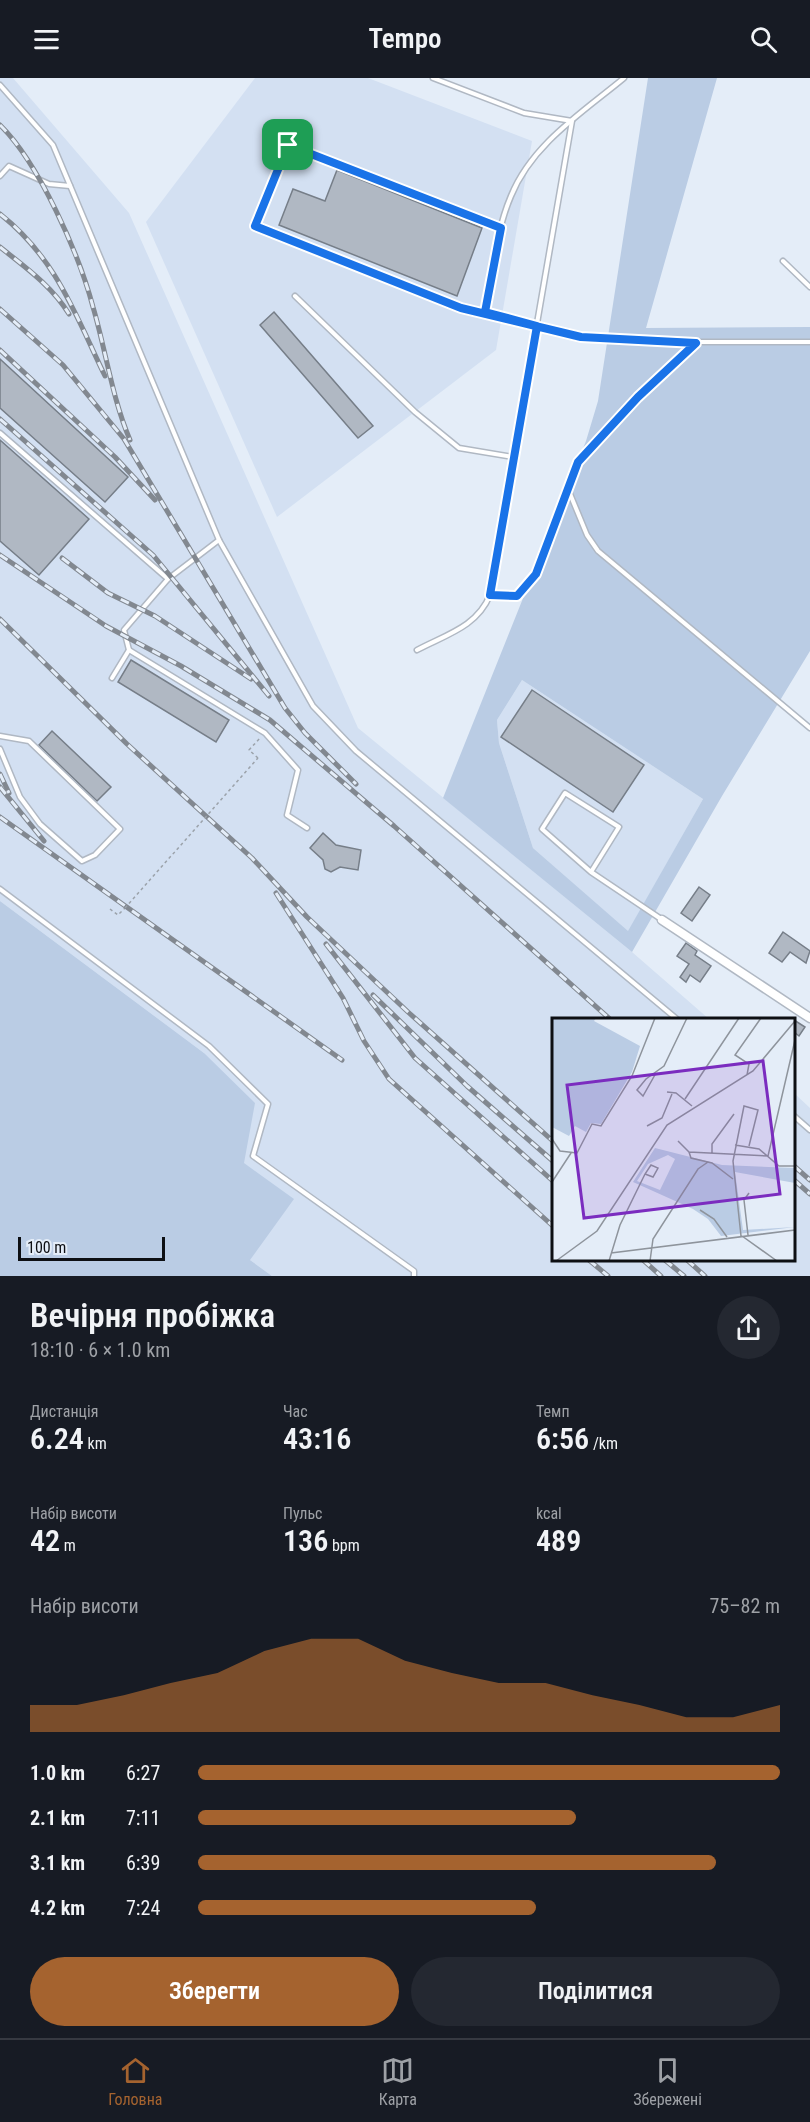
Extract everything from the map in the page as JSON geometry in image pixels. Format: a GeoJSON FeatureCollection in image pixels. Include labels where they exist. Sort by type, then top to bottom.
{"type":"FeatureCollection","features":[{"type":"Feature","properties":{"kind":"street"},"geometry":{"type":"LineString","coordinates":[[662,920],[810,1018]]}},
{"type":"Feature","properties":{"kind":"lane"},"geometry":{"type":"LineString","coordinates":[[433,78],[524,113],[572,121]]}},
{"type":"Feature","properties":{"kind":"lane"},"geometry":{"type":"LineString","coordinates":[[485,312],[501,228],[510,196],[526,167],[548,142],[624,78]]}},
{"type":"Feature","properties":{"kind":"lane"},"geometry":{"type":"LineString","coordinates":[[0,85],[53,145],[219,540],[313,706],[356,752],[676,1018]]}},
{"type":"Feature","properties":{"kind":"lane"},"geometry":{"type":"LineString","coordinates":[[417,650],[470,625],[486,606],[490,595],[572,121]]}},
{"type":"Feature","properties":{"kind":"lane"},"geometry":{"type":"LineString","coordinates":[[501,228],[288,145],[255,226],[461,308],[581,337],[696,343],[810,342]]}},
{"type":"Feature","properties":{"kind":"lane"},"geometry":{"type":"LineString","coordinates":[[0,176],[9,166],[49,184],[70,186]]}},
{"type":"Feature","properties":{"kind":"lane"},"geometry":{"type":"LineString","coordinates":[[783,261],[810,287]]}},
{"type":"Feature","properties":{"kind":"lane"},"geometry":{"type":"LineString","coordinates":[[295,296],[415,412],[459,448],[513,457]]}},
{"type":"Feature","properties":{"kind":"lane"},"geometry":{"type":"LineString","coordinates":[[490,595],[517,596],[528,585],[536,574],[578,462],[594,443],[696,343]]}},
{"type":"Feature","properties":{"kind":"lane"},"geometry":{"type":"LineString","coordinates":[[0,433],[168,579]]}},
{"type":"Feature","properties":{"kind":"lane"},"geometry":{"type":"LineString","coordinates":[[568,489],[587,535],[598,551],[810,728]]}},
{"type":"Feature","properties":{"kind":"lane"},"geometry":{"type":"LineString","coordinates":[[219,540],[168,579],[124,630],[129,650],[265,733],[298,770],[286,815],[307,828]]}},
{"type":"Feature","properties":{"kind":"lane"},"geometry":{"type":"LineString","coordinates":[[112,678],[129,650]]}},
{"type":"Feature","properties":{"kind":"lane"},"geometry":{"type":"LineString","coordinates":[[0,736],[29,741],[120,829],[95,855],[82,861],[40,824],[20,797],[0,749]]}},
{"type":"Feature","properties":{"kind":"lane"},"geometry":{"type":"LineString","coordinates":[[591,872],[619,828],[565,793],[542,829],[591,872],[662,920]]}},
{"type":"Feature","properties":{"kind":"lane"},"geometry":{"type":"LineString","coordinates":[[0,890],[209,1046],[268,1104],[254,1156],[414,1272],[414,1276]]}},
{"type":"Feature","properties":{"kind":"lane"},"geometry":{"type":"LineString","coordinates":[[795,1117],[810,1130]]}},
{"type":"Feature","properties":{"kind":"path"},"geometry":{"type":"LineString","coordinates":[[110,909],[118,915],[258,758],[249,750],[265,733]]}},
{"type":"Feature","properties":{"kind":"shaded area"},"geometry":{"type":"Polygon","coordinates":[[[0,78],[13,78],[129,213],[358,728],[632,952],[708,1018],[552,1018],[552,1261],[795,1261],[795,1094],[810,1108],[810,1276],[272,1276],[250,1260],[244,1163],[204,1053],[0,901],[0,78]]]}},
{"type":"Feature","properties":{"kind":"shaded area"},"geometry":{"type":"Polygon","coordinates":[[[255,78],[368,78],[532,141],[496,350],[277,517],[146,222],[255,78]]]}},
{"type":"Feature","properties":{"kind":"shaded area"},"geometry":{"type":"Polygon","coordinates":[[[648,78],[717,78],[646,328],[810,327],[810,651],[722,796],[632,952],[443,798],[586,441],[598,401],[648,78]],[[522,680],[497,720],[499,743],[533,848],[628,931],[703,799],[522,680]]]}},
{"type":"Feature","properties":{"kind":"shaded area"},"geometry":{"type":"Polygon","coordinates":[[[522,680],[703,799],[628,932],[533,848],[499,743],[497,720],[522,680]]]}},
{"type":"Feature","properties":{"kind":"shaded area"},"geometry":{"type":"Polygon","coordinates":[[[0,901],[204,1053],[255,1103],[244,1163],[294,1199],[250,1260],[272,1276],[0,1276],[0,901]]]}},
{"type":"Feature","properties":{"kind":"building"},"geometry":{"type":"Polygon","coordinates":[[[337,170],[482,228],[457,296],[279,225],[293,189],[325,201],[337,170]]]}},
{"type":"Feature","properties":{"kind":"building"},"geometry":{"type":"Polygon","coordinates":[[[274,312],[373,426],[358,438],[260,325],[274,312]]]}},
{"type":"Feature","properties":{"kind":"building"},"geometry":{"type":"Polygon","coordinates":[[[0,359],[128,477],[105,502],[0,408],[0,359]]]}},
{"type":"Feature","properties":{"kind":"building"},"geometry":{"type":"Polygon","coordinates":[[[0,440],[89,519],[39,575],[0,541],[0,440]]]}},
{"type":"Feature","properties":{"kind":"building"},"geometry":{"type":"Polygon","coordinates":[[[131,660],[229,720],[216,742],[118,682],[131,660]]]}},
{"type":"Feature","properties":{"kind":"building"},"geometry":{"type":"Polygon","coordinates":[[[532,690],[644,765],[613,812],[501,737],[532,690]]]}},
{"type":"Feature","properties":{"kind":"building"},"geometry":{"type":"Polygon","coordinates":[[[52,731],[111,787],[97,801],[39,745],[52,731]]]}},
{"type":"Feature","properties":{"kind":"building"},"geometry":{"type":"Polygon","coordinates":[[[323,833],[336,845],[361,850],[358,870],[340,867],[331,872],[325,869],[323,860],[310,848],[323,833]]]}},
{"type":"Feature","properties":{"kind":"building"},"geometry":{"type":"Polygon","coordinates":[[[699,887],[710,895],[692,921],[681,913],[699,887]]]}},
{"type":"Feature","properties":{"kind":"building"},"geometry":{"type":"Polygon","coordinates":[[[783,932],[810,951],[806,963],[790,952],[782,962],[769,953],[783,932]]]}},
{"type":"Feature","properties":{"kind":"building"},"geometry":{"type":"Polygon","coordinates":[[[686,943],[697,951],[695,955],[711,966],[700,982],[690,975],[686,982],[680,977],[689,964],[677,956],[686,943]]]}},
{"type":"Feature","properties":{"kind":"building"},"geometry":{"type":"Polygon","coordinates":[[[795,1021],[805,1027],[799,1036],[795,1033],[795,1021]]]}},
{"type":"Feature","properties":{"kind":"railway"},"geometry":{"type":"LineString","coordinates":[[0,125],[29,162],[68,236],[87,286],[118,408],[130,440]]}},
{"type":"Feature","properties":{"kind":"railway"},"geometry":{"type":"LineString","coordinates":[[0,214],[36,249],[50,268],[73,309],[105,376]]}},
{"type":"Feature","properties":{"kind":"railway"},"geometry":{"type":"LineString","coordinates":[[0,247],[46,286],[69,314]]}},
{"type":"Feature","properties":{"kind":"railway"},"geometry":{"type":"LineString","coordinates":[[0,309],[63,365],[124,439],[285,708],[305,733],[356,784]]}},
{"type":"Feature","properties":{"kind":"railway"},"geometry":{"type":"LineString","coordinates":[[0,350],[115,457],[155,500]]}},
{"type":"Feature","properties":{"kind":"railway"},"geometry":{"type":"LineString","coordinates":[[0,419],[153,555],[269,696]]}},
{"type":"Feature","properties":{"kind":"railway"},"geometry":{"type":"LineString","coordinates":[[0,555],[106,626],[181,666],[270,720],[394,826],[609,1018]]}},
{"type":"Feature","properties":{"kind":"railway"},"geometry":{"type":"LineString","coordinates":[[62,558],[108,593],[155,616],[251,679]]}},
{"type":"Feature","properties":{"kind":"railway"},"geometry":{"type":"LineString","coordinates":[[0,619],[127,744],[252,858],[307,917],[408,1012],[552,1140]]}},
{"type":"Feature","properties":{"kind":"railway"},"geometry":{"type":"LineString","coordinates":[[0,774],[9,793]]}},
{"type":"Feature","properties":{"kind":"railway"},"geometry":{"type":"LineString","coordinates":[[0,787],[44,841]]}},
{"type":"Feature","properties":{"kind":"railway"},"geometry":{"type":"LineString","coordinates":[[0,817],[342,1060]]}},
{"type":"Feature","properties":{"kind":"railway"},"geometry":{"type":"LineString","coordinates":[[276,893],[343,998],[364,1041],[389,1079],[552,1225]]}},
{"type":"Feature","properties":{"kind":"railway"},"geometry":{"type":"LineString","coordinates":[[326,944],[415,1058],[552,1180]]}},
{"type":"Feature","properties":{"kind":"railway"},"geometry":{"type":"LineString","coordinates":[[373,995],[467,1086],[552,1160]]}},
{"type":"Feature","properties":{"kind":"railway"},"geometry":{"type":"LineString","coordinates":[[795,1167],[810,1180]]}},
{"type":"Feature","properties":{"kind":"railway"},"geometry":{"type":"LineString","coordinates":[[795,1181],[810,1194]]}},
{"type":"Feature","properties":{"kind":"railway"},"geometry":{"type":"LineString","coordinates":[[590,1261],[608,1276]]}},
{"type":"Feature","properties":{"kind":"railway"},"geometry":{"type":"LineString","coordinates":[[644,1261],[661,1276]]}},
{"type":"Feature","properties":{"kind":"railway"},"geometry":{"type":"LineString","coordinates":[[666,1261],[684,1276]]}},
{"type":"Feature","properties":{"kind":"railway"},"geometry":{"type":"LineString","coordinates":[[688,1261],[705,1276]]}},
{"type":"Feature","properties":{"kind":"route"},"geometry":{"type":"LineString","coordinates":[[288,145],[255,226],[461,308],[485,312],[581,337],[696,343],[638,397],[578,462],[536,574],[517,596],[490,595],[537,326],[485,312],[501,228],[288,145]]}}]}
